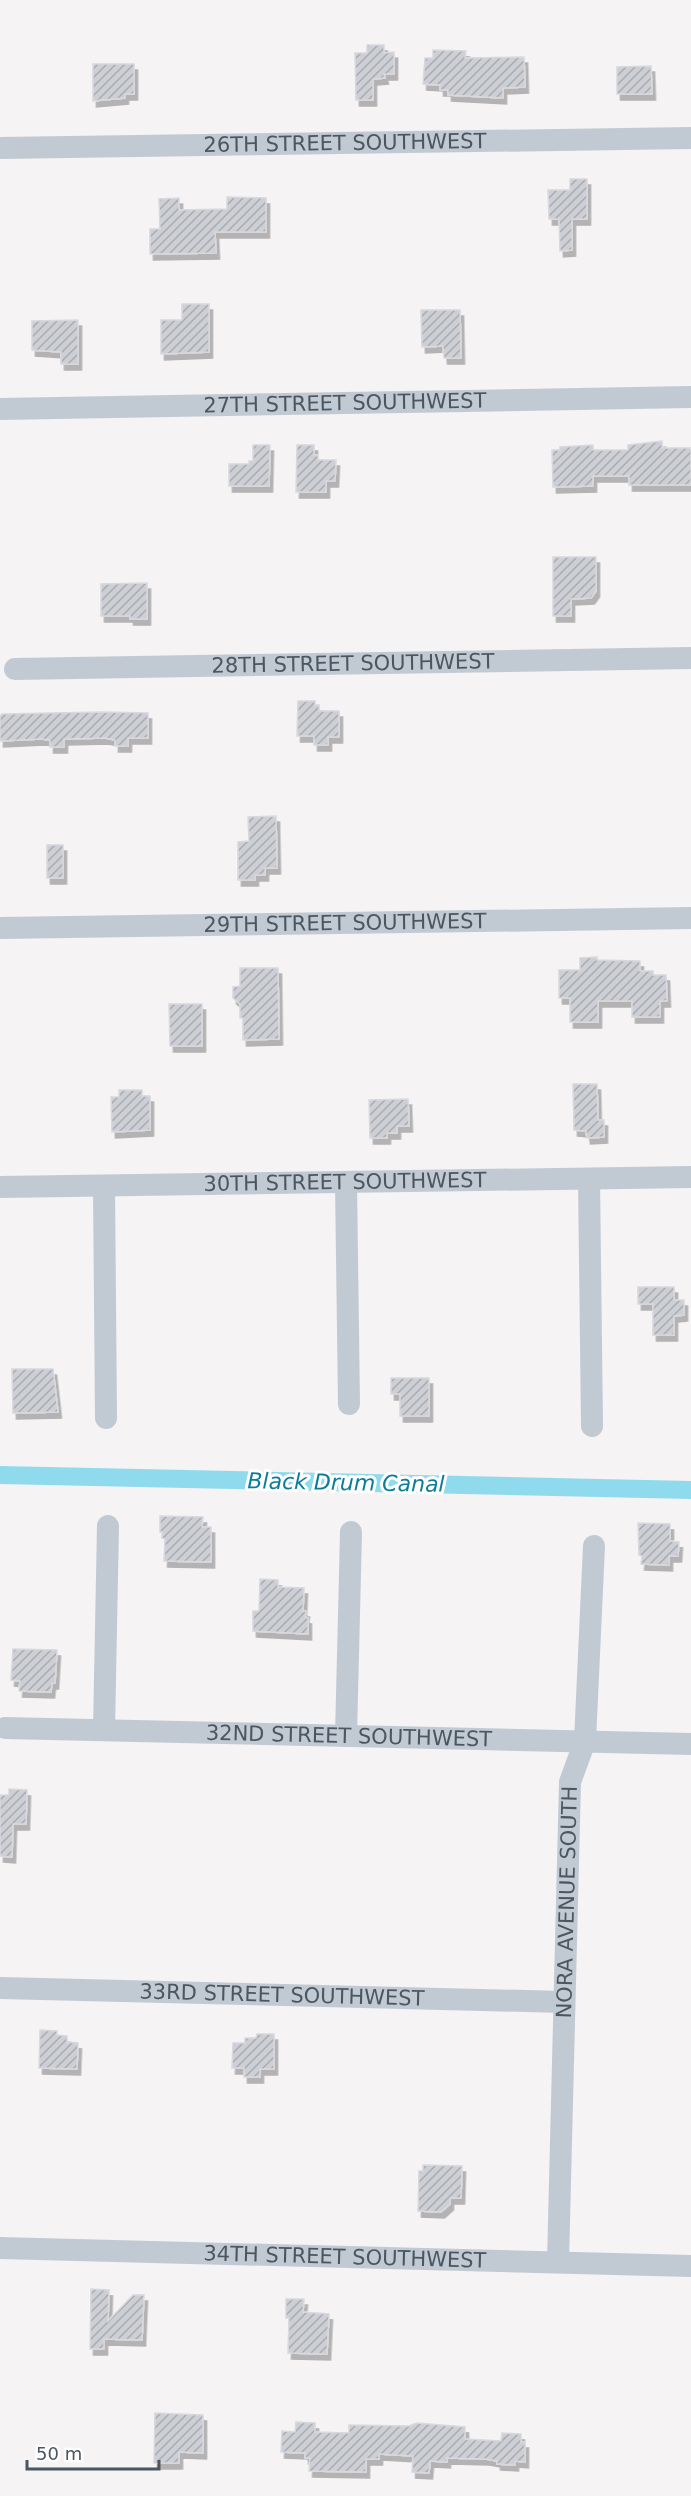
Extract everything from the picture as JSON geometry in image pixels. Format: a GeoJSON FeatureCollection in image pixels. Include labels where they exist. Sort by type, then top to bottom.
{"type":"FeatureCollection","features":[{"type":"Feature","properties":{"kind":"street","name":"26TH STREET SOUTHWEST"},"geometry":{"type":"LineString","coordinates":[[0,148],[691,138]]}},
{"type":"Feature","properties":{"kind":"street","name":"27TH STREET SOUTHWEST"},"geometry":{"type":"LineString","coordinates":[[0,409],[691,397]]}},
{"type":"Feature","properties":{"kind":"street","name":"28TH STREET SOUTHWEST"},"geometry":{"type":"LineString","coordinates":[[15,669],[691,658]]}},
{"type":"Feature","properties":{"kind":"street","name":"29TH STREET SOUTHWEST"},"geometry":{"type":"LineString","coordinates":[[0,928],[691,918]]}},
{"type":"Feature","properties":{"kind":"street","name":"30TH STREET SOUTHWEST"},"geometry":{"type":"LineString","coordinates":[[0,1187],[691,1177]]}},
{"type":"Feature","properties":{"kind":"street"},"geometry":{"type":"LineString","coordinates":[[589,1179],[592,1425]]}},
{"type":"Feature","properties":{"kind":"street"},"geometry":{"type":"LineString","coordinates":[[346,1183],[349,1404]]}},
{"type":"Feature","properties":{"kind":"street"},"geometry":{"type":"LineString","coordinates":[[104,1186],[106,1418]]}},
{"type":"Feature","properties":{"kind":"street"},"geometry":{"type":"LineString","coordinates":[[104,1730],[108,1526]]}},
{"type":"Feature","properties":{"kind":"street"},"geometry":{"type":"LineString","coordinates":[[346,1736],[351,1532]]}},
{"type":"Feature","properties":{"kind":"street","name":"NORA AVENUE SOUTH"},"geometry":{"type":"LineString","coordinates":[[558,2262],[570,1782],[585,1740],[594,1546]]}},
{"type":"Feature","properties":{"kind":"street","name":"32ND STREET SOUTHWEST"},"geometry":{"type":"LineString","coordinates":[[5,1728],[691,1744]]}},
{"type":"Feature","properties":{"kind":"street","name":"33RD STREET SOUTHWEST"},"geometry":{"type":"LineString","coordinates":[[0,1988],[564,2002]]}},
{"type":"Feature","properties":{"kind":"street","name":"34TH STREET SOUTHWEST"},"geometry":{"type":"LineString","coordinates":[[0,2248],[691,2266]]}},
{"type":"Feature","properties":{"kind":"building"},"geometry":{"type":"Polygon","coordinates":[[[367,45],[384,45],[384,53],[394,52],[394,74],[384,74],[385,78],[373,79],[373,100],[356,100],[355,53],[367,53],[367,45]]]}},
{"type":"Feature","properties":{"kind":"building"},"geometry":{"type":"Polygon","coordinates":[[[433,50],[466,51],[465,58],[524,57],[525,87],[503,88],[503,98],[448,95],[448,90],[440,90],[440,85],[423,84],[425,58],[433,58],[433,50]]]}},
{"type":"Feature","properties":{"kind":"building"},"geometry":{"type":"Polygon","coordinates":[[[93,64],[134,64],[134,94],[125,94],[125,98],[93,101],[93,64]]]}},
{"type":"Feature","properties":{"kind":"building"},"geometry":{"type":"Polygon","coordinates":[[[651,66],[652,94],[617,94],[617,67],[651,66]]]}},
{"type":"Feature","properties":{"kind":"building"},"geometry":{"type":"Polygon","coordinates":[[[570,179],[587,179],[587,219],[572,219],[572,250],[560,251],[559,219],[549,219],[548,190],[570,190],[570,179]]]}},
{"type":"Feature","properties":{"kind":"building"},"geometry":{"type":"Polygon","coordinates":[[[227,197],[266,198],[266,232],[215,232],[216,253],[150,254],[150,229],[160,229],[159,199],[179,198],[179,210],[227,209],[227,197]]]}},
{"type":"Feature","properties":{"kind":"building"},"geometry":{"type":"Polygon","coordinates":[[[182,304],[209,304],[209,352],[161,354],[161,320],[182,320],[182,304]]]}},
{"type":"Feature","properties":{"kind":"building"},"geometry":{"type":"Polygon","coordinates":[[[421,310],[460,310],[461,358],[444,358],[443,346],[422,347],[421,310]]]}},
{"type":"Feature","properties":{"kind":"building"},"geometry":{"type":"Polygon","coordinates":[[[78,320],[78,364],[61,364],[61,352],[32,350],[32,321],[78,320]]]}},
{"type":"Feature","properties":{"kind":"building"},"geometry":{"type":"Polygon","coordinates":[[[662,441],[662,448],[691,448],[691,485],[629,485],[629,476],[593,476],[593,486],[553,487],[552,450],[560,450],[560,447],[593,445],[593,450],[628,450],[628,445],[662,441]]]}},
{"type":"Feature","properties":{"kind":"building"},"geometry":{"type":"Polygon","coordinates":[[[253,445],[270,445],[269,486],[229,486],[229,464],[249,464],[249,461],[253,461],[253,445]]]}},
{"type":"Feature","properties":{"kind":"building"},"geometry":{"type":"Polygon","coordinates":[[[297,445],[314,445],[314,455],[318,455],[318,460],[336,460],[335,481],[326,481],[326,492],[296,492],[297,445]]]}},
{"type":"Feature","properties":{"kind":"building"},"geometry":{"type":"Polygon","coordinates":[[[553,557],[596,557],[596,591],[591,598],[571,599],[571,616],[553,616],[553,557]]]}},
{"type":"Feature","properties":{"kind":"building"},"geometry":{"type":"Polygon","coordinates":[[[147,583],[147,619],[130,619],[130,616],[101,616],[101,584],[147,583]]]}},
{"type":"Feature","properties":{"kind":"building"},"geometry":{"type":"Polygon","coordinates":[[[298,701],[315,701],[315,705],[319,705],[319,711],[339,711],[339,737],[328,737],[328,745],[314,745],[314,736],[297,736],[298,701]]]}},
{"type":"Feature","properties":{"kind":"building"},"geometry":{"type":"Polygon","coordinates":[[[148,713],[148,738],[128,738],[128,746],[115,746],[115,740],[105,738],[64,739],[64,747],[50,747],[50,740],[41,739],[0,741],[0,716],[2,714],[148,713]]]}},
{"type":"Feature","properties":{"kind":"building"},"geometry":{"type":"Polygon","coordinates":[[[276,816],[277,868],[265,868],[265,875],[255,875],[255,880],[238,880],[238,842],[249,841],[248,817],[276,816]]]}},
{"type":"Feature","properties":{"kind":"building"},"geometry":{"type":"Polygon","coordinates":[[[47,845],[63,845],[63,878],[47,878],[47,845]]]}},
{"type":"Feature","properties":{"kind":"building"},"geometry":{"type":"Polygon","coordinates":[[[597,957],[597,960],[640,961],[640,971],[653,971],[653,975],[666,975],[667,1001],[660,1001],[660,1017],[632,1017],[632,1001],[598,1001],[598,1022],[570,1022],[570,998],[559,998],[559,970],[580,970],[580,958],[597,957]]]}},
{"type":"Feature","properties":{"kind":"building"},"geometry":{"type":"Polygon","coordinates":[[[240,968],[278,968],[279,1039],[243,1040],[243,1018],[240,1018],[240,1004],[233,998],[233,987],[240,986],[240,968]]]}},
{"type":"Feature","properties":{"kind":"building"},"geometry":{"type":"Polygon","coordinates":[[[169,1004],[202,1004],[202,1046],[170,1046],[169,1004]]]}},
{"type":"Feature","properties":{"kind":"building"},"geometry":{"type":"Polygon","coordinates":[[[573,1084],[597,1084],[598,1120],[604,1120],[604,1137],[587,1138],[586,1131],[574,1130],[573,1084]]]}},
{"type":"Feature","properties":{"kind":"building"},"geometry":{"type":"Polygon","coordinates":[[[119,1090],[142,1090],[142,1096],[150,1096],[150,1130],[112,1132],[111,1097],[119,1097],[119,1090]]]}},
{"type":"Feature","properties":{"kind":"building"},"geometry":{"type":"Polygon","coordinates":[[[408,1099],[409,1126],[397,1126],[397,1133],[387,1133],[387,1138],[370,1138],[369,1100],[408,1099]]]}},
{"type":"Feature","properties":{"kind":"building"},"geometry":{"type":"Polygon","coordinates":[[[638,1287],[674,1287],[674,1300],[684,1300],[684,1315],[674,1316],[674,1335],[653,1335],[653,1304],[638,1304],[638,1287]]]}},
{"type":"Feature","properties":{"kind":"building"},"geometry":{"type":"Polygon","coordinates":[[[12,1369],[53,1369],[58,1412],[13,1413],[12,1369]]]}},
{"type":"Feature","properties":{"kind":"building"},"geometry":{"type":"Polygon","coordinates":[[[391,1378],[429,1378],[429,1416],[400,1416],[400,1394],[391,1394],[391,1378]]]}},
{"type":"Feature","properties":{"kind":"building"},"geometry":{"type":"Polygon","coordinates":[[[160,1516],[203,1517],[202,1527],[211,1527],[211,1562],[164,1561],[165,1539],[162,1538],[162,1532],[160,1532],[160,1516]]]}},
{"type":"Feature","properties":{"kind":"building"},"geometry":{"type":"Polygon","coordinates":[[[638,1523],[670,1524],[670,1541],[679,1542],[678,1556],[669,1556],[669,1565],[641,1564],[638,1523]]]}},
{"type":"Feature","properties":{"kind":"building"},"geometry":{"type":"Polygon","coordinates":[[[260,1579],[278,1580],[278,1587],[304,1588],[303,1611],[306,1611],[305,1617],[308,1618],[308,1634],[253,1631],[253,1611],[259,1611],[260,1579]]]}},
{"type":"Feature","properties":{"kind":"building"},"geometry":{"type":"Polygon","coordinates":[[[13,1649],[57,1650],[55,1683],[52,1683],[51,1692],[19,1691],[20,1681],[11,1680],[13,1649]]]}},
{"type":"Feature","properties":{"kind":"building"},"geometry":{"type":"Polygon","coordinates":[[[9,1789],[27,1790],[26,1824],[13,1824],[12,1857],[0,1856],[0,1795],[9,1795],[9,1789]]]}},
{"type":"Feature","properties":{"kind":"building"},"geometry":{"type":"Polygon","coordinates":[[[40,2030],[57,2031],[57,2035],[67,2036],[67,2042],[78,2043],[77,2069],[39,2068],[40,2030]]]}},
{"type":"Feature","properties":{"kind":"building"},"geometry":{"type":"Polygon","coordinates":[[[257,2034],[274,2034],[274,2069],[260,2069],[260,2077],[244,2077],[244,2068],[232,2068],[233,2043],[245,2043],[245,2038],[256,2038],[257,2034]]]}},
{"type":"Feature","properties":{"kind":"building"},"geometry":{"type":"Polygon","coordinates":[[[423,2165],[462,2166],[461,2198],[450,2198],[450,2204],[441,2212],[418,2211],[419,2171],[423,2171],[423,2165]]]}},
{"type":"Feature","properties":{"kind":"building"},"geometry":{"type":"Polygon","coordinates":[[[91,2289],[109,2290],[108,2321],[133,2295],[144,2295],[142,2340],[104,2339],[104,2349],[90,2349],[91,2289]]]}},
{"type":"Feature","properties":{"kind":"building"},"geometry":{"type":"Polygon","coordinates":[[[286,2299],[304,2299],[303,2312],[329,2314],[327,2354],[288,2353],[289,2318],[286,2318],[286,2299]]]}},
{"type":"Feature","properties":{"kind":"building"},"geometry":{"type":"Polygon","coordinates":[[[155,2413],[203,2415],[203,2453],[179,2452],[179,2463],[154,2463],[155,2413]]]}},
{"type":"Feature","properties":{"kind":"building"},"geometry":{"type":"Polygon","coordinates":[[[296,2422],[315,2423],[315,2432],[349,2433],[349,2425],[409,2426],[417,2423],[465,2427],[465,2439],[501,2441],[502,2433],[521,2434],[521,2442],[525,2442],[525,2462],[515,2461],[515,2465],[497,2464],[497,2461],[486,2459],[447,2458],[447,2462],[430,2461],[429,2473],[412,2472],[413,2456],[379,2454],[379,2459],[366,2459],[366,2472],[309,2471],[310,2458],[305,2458],[305,2453],[281,2452],[282,2431],[295,2432],[296,2422]]]}},
{"type":"Feature","properties":{"kind":"waterway","name":"Black Drum Canal"},"geometry":{"type":"LineString","coordinates":[[0,1475],[691,1490]]}}]}
